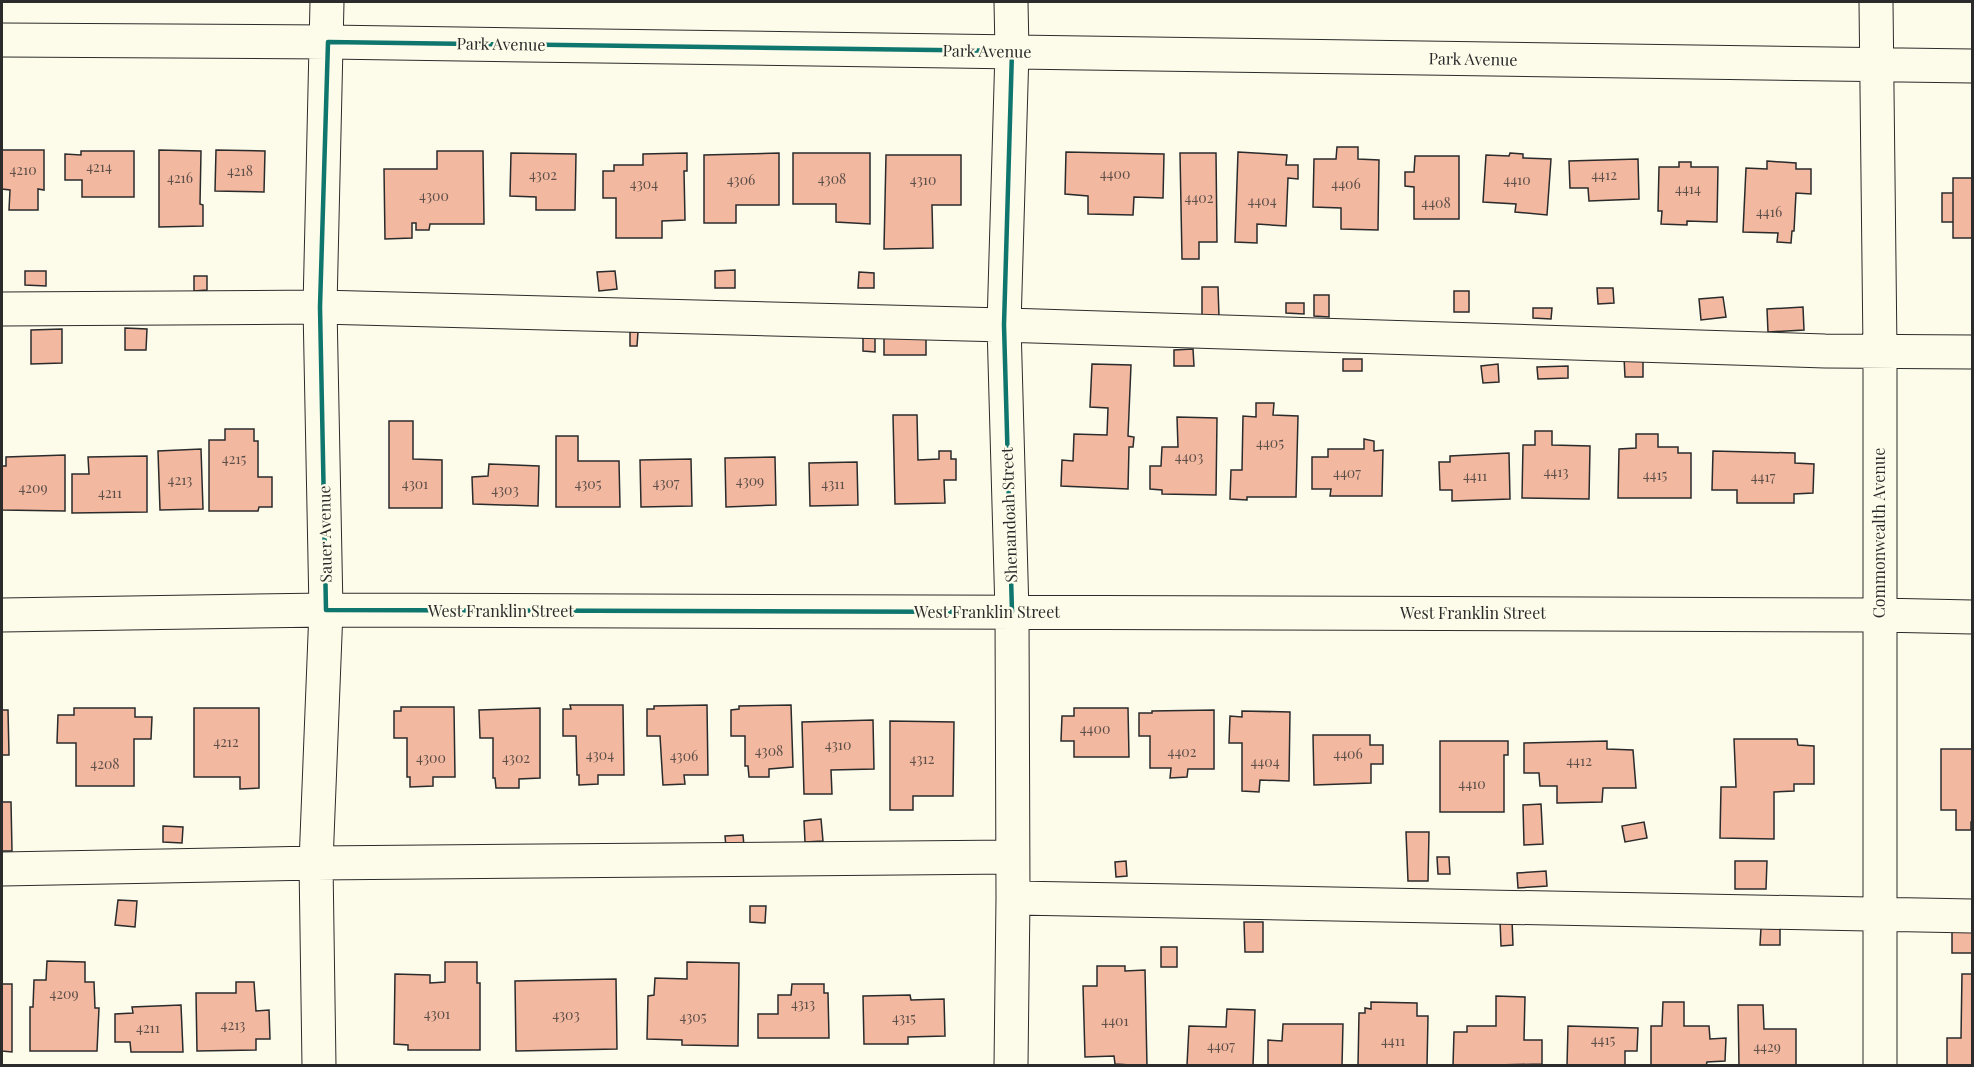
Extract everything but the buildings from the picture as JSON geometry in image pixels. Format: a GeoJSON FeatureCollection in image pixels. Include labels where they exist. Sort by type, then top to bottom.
{"type":"FeatureCollection","features":[{"type":"Feature","properties":{"kind":"street","name":"Sauer Avenue"},"geometry":{"type":"LineString","coordinates":[[319,1065],[315,863],[326,610],[320,307],[328,42],[327,2]]}},
{"type":"Feature","properties":{"kind":"street","name":"Shenandoah Street"},"geometry":{"type":"LineString","coordinates":[[1011,2],[1012,51],[1004,325],[1012,612],[1011,1065]]}},
{"type":"Feature","properties":{"kind":"street","name":"Commonwealth Avenue"},"geometry":{"type":"LineString","coordinates":[[1876,2],[1880,351],[1880,1065]]}},
{"type":"Feature","properties":{"kind":"street","name":"Park Avenue"},"geometry":{"type":"LineString","coordinates":[[2,40],[1012,51],[1972,66]]}},
{"type":"Feature","properties":{"kind":"street"},"geometry":{"type":"LineString","coordinates":[[2,309],[320,307],[1004,325],[1825,351],[1972,352]]}},
{"type":"Feature","properties":{"kind":"street","name":"West Franklin Street"},"geometry":{"type":"LineString","coordinates":[[2,615],[326,610],[1972,617]]}},
{"type":"Feature","properties":{"kind":"street"},"geometry":{"type":"LineString","coordinates":[[2,869],[315,863],[1012,857]]}},
{"type":"Feature","properties":{"kind":"street"},"geometry":{"type":"LineString","coordinates":[[1013,898],[1972,916]]}},
{"type":"Feature","properties":{"kind":"highlighted area"},"geometry":{"type":"Polygon","coordinates":[[[328,42],[1012,51],[1004,325],[1012,612],[326,610],[320,307],[328,42]]]}}]}
